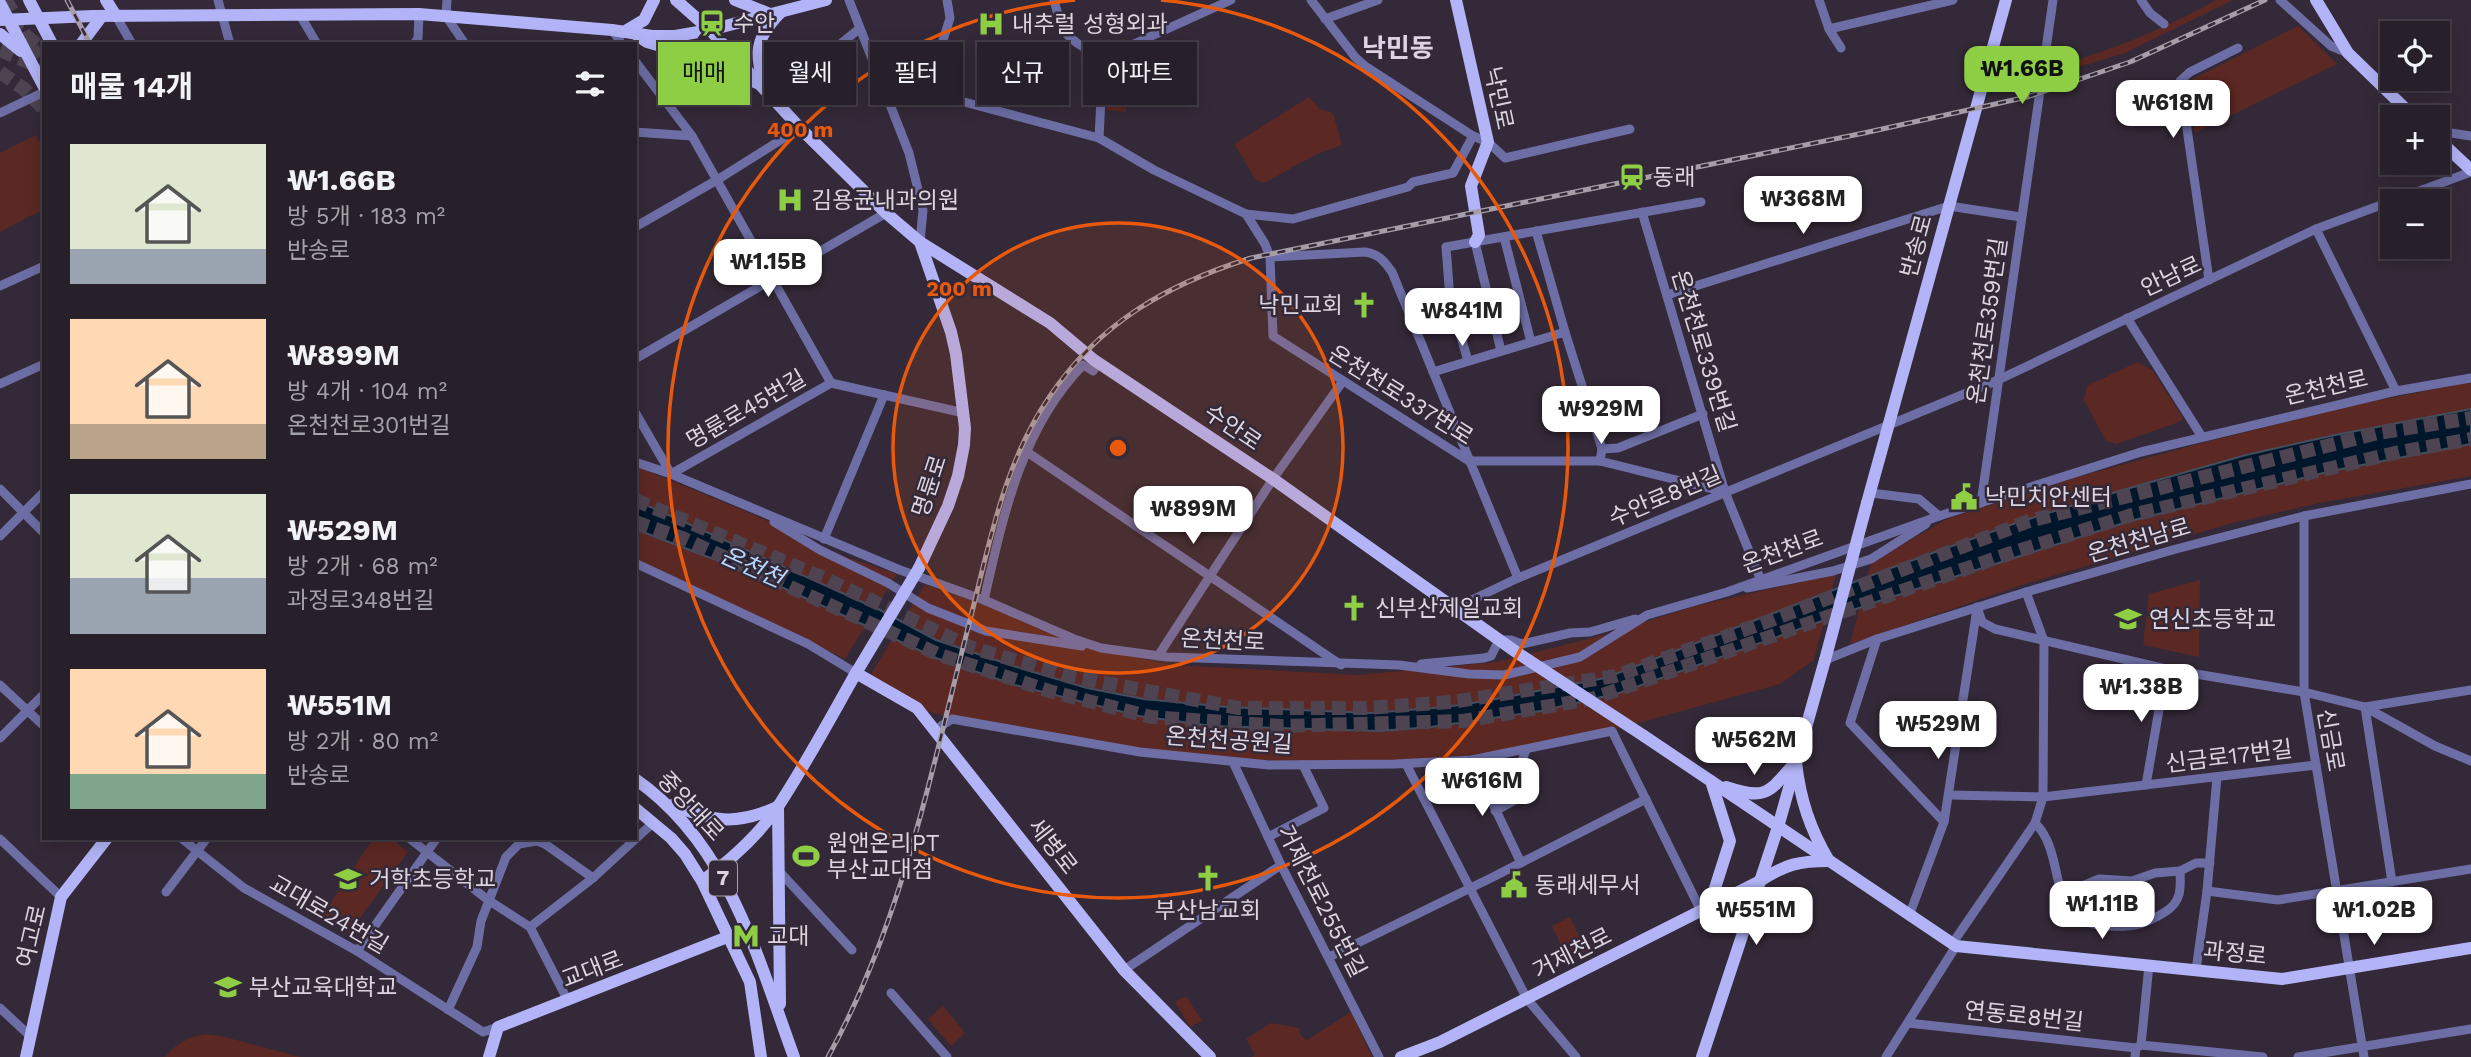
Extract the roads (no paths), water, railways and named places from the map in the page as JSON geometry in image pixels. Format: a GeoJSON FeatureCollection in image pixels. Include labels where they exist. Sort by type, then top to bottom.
{"type":"FeatureCollection","features":[{"type":"Feature","properties":{"kind":"main road"},"geometry":{"type":"LineString","coordinates":[[15,0],[1,5],[4,20],[42,84]]}},
{"type":"Feature","properties":{"kind":"main road"},"geometry":{"type":"LineString","coordinates":[[29,0],[51,42]]}},
{"type":"Feature","properties":{"kind":"main road"},"geometry":{"type":"LineString","coordinates":[[623,35],[644,20],[654,0]]}},
{"type":"Feature","properties":{"kind":"main road"},"geometry":{"type":"LineString","coordinates":[[676,0],[710,30],[764,88]]}},
{"type":"Feature","properties":{"kind":"main road"},"geometry":{"type":"LineString","coordinates":[[735,0],[776,13]]}},
{"type":"Feature","properties":{"kind":"main road"},"geometry":{"type":"LineString","coordinates":[[4,20],[108,10],[223,15],[419,14],[623,35],[675,36],[710,30],[826,0]]}},
{"type":"Feature","properties":{"kind":"main road","name":"낙민로"},"geometry":{"type":"LineString","coordinates":[[1456,0],[1488,142],[1471,187],[1479,235],[1475,242]]}},
{"type":"Feature","properties":{"kind":"main road","name":"반송로"},"geometry":{"type":"LineString","coordinates":[[1825,660],[2006,0]]}},
{"type":"Feature","properties":{"kind":"main road"},"geometry":{"type":"LineString","coordinates":[[2316,0],[2348,53],[2402,105]]}},
{"type":"Feature","properties":{"kind":"main road"},"geometry":{"type":"LineString","coordinates":[[83,42],[108,10]]}},
{"type":"Feature","properties":{"kind":"main road"},"geometry":{"type":"LineString","coordinates":[[764,81],[758,62],[758,50],[776,13]]}},
{"type":"Feature","properties":{"kind":"main road"},"geometry":{"type":"LineString","coordinates":[[0,34],[29,59]]}},
{"type":"Feature","properties":{"kind":"main road"},"geometry":{"type":"LineString","coordinates":[[623,35],[695,56],[764,90]]}},
{"type":"Feature","properties":{"kind":"main road"},"geometry":{"type":"LineString","coordinates":[[779,105],[886,213],[920,242]]}},
{"type":"Feature","properties":{"kind":"main road"},"geometry":{"type":"LineString","coordinates":[[2450,151],[2471,171]]}},
{"type":"Feature","properties":{"kind":"main road","name":"수안로"},"geometry":{"type":"LineString","coordinates":[[920,242],[1050,323],[1098,363],[1273,480],[1519,654],[1711,781]]}},
{"type":"Feature","properties":{"kind":"main road","name":"명륜로"},"geometry":{"type":"LineString","coordinates":[[702,881],[754,837],[778,806],[919,568],[940,526],[958,475],[964,445],[964,413],[951,332],[920,242]]}},
{"type":"Feature","properties":{"kind":"main road"},"geometry":{"type":"LineString","coordinates":[[1702,1057],[1778,827],[1825,660]]}},
{"type":"Feature","properties":{"kind":"main road","name":"세병로"},"geometry":{"type":"LineString","coordinates":[[856,673],[917,708],[1124,970],[1210,1057]]}},
{"type":"Feature","properties":{"kind":"main road"},"geometry":{"type":"LineString","coordinates":[[1711,781],[1746,793],[1760,794],[1774,786],[1796,762]]}},
{"type":"Feature","properties":{"kind":"main road"},"geometry":{"type":"LineString","coordinates":[[1796,762],[1800,794],[1810,826],[1829,861]]}},
{"type":"Feature","properties":{"kind":"main road","name":"중앙대로"},"geometry":{"type":"LineString","coordinates":[[637,781],[690,829],[718,869],[751,937],[794,1057]]}},
{"type":"Feature","properties":{"kind":"main road"},"geometry":{"type":"LineString","coordinates":[[1705,909],[1730,841],[1711,781]]}},
{"type":"Feature","properties":{"kind":"main road","name":"과정로"},"geometry":{"type":"LineString","coordinates":[[1711,781],[1954,945],[2283,979],[2471,948]]}},
{"type":"Feature","properties":{"kind":"main road"},"geometry":{"type":"LineString","coordinates":[[663,802],[697,815],[734,820],[754,817],[778,806],[780,1015]]}},
{"type":"Feature","properties":{"kind":"main road","name":"중앙대로"},"geometry":{"type":"LineString","coordinates":[[637,809],[654,822],[685,854],[702,881],[750,982],[762,1055]]}},
{"type":"Feature","properties":{"kind":"main road","name":"여고로"},"geometry":{"type":"LineString","coordinates":[[26,1057],[61,897],[105,840]]}},
{"type":"Feature","properties":{"kind":"main road","name":"거제천로"},"geometry":{"type":"LineString","coordinates":[[1401,1057],[1440,1042],[1527,999],[1760,881],[1781,867],[1801,861],[1829,861]]}},
{"type":"Feature","properties":{"kind":"main road","name":"교대로"},"geometry":{"type":"LineString","coordinates":[[498,1027],[730,936]]}},
{"type":"Feature","properties":{"kind":"main road"},"geometry":{"type":"LineString","coordinates":[[489,1057],[498,1027]]}},
{"type":"Feature","properties":{"kind":"street"},"geometry":{"type":"LineString","coordinates":[[218,0],[230,42]]}},
{"type":"Feature","properties":{"kind":"street"},"geometry":{"type":"LineString","coordinates":[[447,0],[446,16],[464,42]]}},
{"type":"Feature","properties":{"kind":"street"},"geometry":{"type":"LineString","coordinates":[[849,0],[870,58]]}},
{"type":"Feature","properties":{"kind":"street"},"geometry":{"type":"LineString","coordinates":[[942,42],[950,18],[947,0]]}},
{"type":"Feature","properties":{"kind":"street"},"geometry":{"type":"LineString","coordinates":[[1055,0],[1064,32],[1083,45]]}},
{"type":"Feature","properties":{"kind":"street"},"geometry":{"type":"LineString","coordinates":[[1138,42],[1231,0]]}},
{"type":"Feature","properties":{"kind":"street"},"geometry":{"type":"LineString","coordinates":[[1311,0],[1355,57],[1366,66],[1473,136],[1488,142],[1505,158],[1630,129]]}},
{"type":"Feature","properties":{"kind":"street"},"geometry":{"type":"LineString","coordinates":[[1325,19],[1378,0]]}},
{"type":"Feature","properties":{"kind":"street"},"geometry":{"type":"LineString","coordinates":[[1819,0],[1829,29],[1841,48]]}},
{"type":"Feature","properties":{"kind":"street"},"geometry":{"type":"LineString","coordinates":[[1829,29],[1953,0]]}},
{"type":"Feature","properties":{"kind":"street"},"geometry":{"type":"LineString","coordinates":[[2021,217],[2053,0]]}},
{"type":"Feature","properties":{"kind":"street"},"geometry":{"type":"LineString","coordinates":[[2141,0],[2150,13],[2164,24]]}},
{"type":"Feature","properties":{"kind":"street"},"geometry":{"type":"LineString","coordinates":[[2280,0],[2331,46],[2348,53]]}},
{"type":"Feature","properties":{"kind":"street"},"geometry":{"type":"LineString","coordinates":[[108,10],[131,42]]}},
{"type":"Feature","properties":{"kind":"street"},"geometry":{"type":"LineString","coordinates":[[415,42],[418,37],[419,14]]}},
{"type":"Feature","properties":{"kind":"street"},"geometry":{"type":"LineString","coordinates":[[300,15],[316,42]]}},
{"type":"Feature","properties":{"kind":"street"},"geometry":{"type":"LineString","coordinates":[[840,42],[859,29]]}},
{"type":"Feature","properties":{"kind":"street"},"geometry":{"type":"LineString","coordinates":[[2208,280],[2180,81],[2190,72],[2238,48]]}},
{"type":"Feature","properties":{"kind":"street"},"geometry":{"type":"LineString","coordinates":[[637,64],[692,136],[831,383]]}},
{"type":"Feature","properties":{"kind":"street"},"geometry":{"type":"LineString","coordinates":[[0,113],[42,89]]}},
{"type":"Feature","properties":{"kind":"street"},"geometry":{"type":"LineString","coordinates":[[963,101],[1099,138],[1154,170],[1246,214],[1293,219],[1408,187],[1413,182],[1453,173],[1473,136]]}},
{"type":"Feature","properties":{"kind":"street"},"geometry":{"type":"LineString","coordinates":[[889,105],[909,153],[923,210],[920,242]]}},
{"type":"Feature","properties":{"kind":"street"},"geometry":{"type":"LineString","coordinates":[[1099,138],[1101,105]]}},
{"type":"Feature","properties":{"kind":"street"},"geometry":{"type":"LineString","coordinates":[[637,226],[800,128]]}},
{"type":"Feature","properties":{"kind":"street"},"geometry":{"type":"LineString","coordinates":[[637,132],[692,136]]}},
{"type":"Feature","properties":{"kind":"street"},"geometry":{"type":"LineString","coordinates":[[2450,133],[2471,136]]}},
{"type":"Feature","properties":{"kind":"street","name":"안남로"},"geometry":{"type":"LineString","coordinates":[[1891,424],[1998,380],[2316,229],[2471,171]]}},
{"type":"Feature","properties":{"kind":"street"},"geometry":{"type":"LineString","coordinates":[[1468,361],[1450,299],[1446,247],[1701,202]]}},
{"type":"Feature","properties":{"kind":"street"},"geometry":{"type":"LineString","coordinates":[[1667,295],[1949,206]]}},
{"type":"Feature","properties":{"kind":"street","name":"온천천로359번길"},"geometry":{"type":"LineString","coordinates":[[1949,206],[2021,217],[1981,503]]}},
{"type":"Feature","properties":{"kind":"street","name":"온천천로339번길"},"geometry":{"type":"LineString","coordinates":[[1642,212],[1726,492],[1760,578]]}},
{"type":"Feature","properties":{"kind":"street"},"geometry":{"type":"LineString","coordinates":[[637,358],[886,213]]}},
{"type":"Feature","properties":{"kind":"street","name":"온천천로337번로"},"geometry":{"type":"LineString","coordinates":[[1246,214],[1270,257],[1273,336],[1469,461],[1600,461],[1726,492]]}},
{"type":"Feature","properties":{"kind":"street"},"geometry":{"type":"LineString","coordinates":[[2316,229],[2396,391]]}},
{"type":"Feature","properties":{"kind":"street"},"geometry":{"type":"LineString","coordinates":[[1536,231],[1602,449],[1600,461]]}},
{"type":"Feature","properties":{"kind":"street"},"geometry":{"type":"LineString","coordinates":[[1504,237],[1531,342]]}},
{"type":"Feature","properties":{"kind":"street"},"geometry":{"type":"LineString","coordinates":[[1475,242],[1501,351]]}},
{"type":"Feature","properties":{"kind":"street"},"geometry":{"type":"LineString","coordinates":[[1270,257],[1376,253],[1392,272],[1518,578]]}},
{"type":"Feature","properties":{"kind":"street"},"geometry":{"type":"LineString","coordinates":[[0,286],[42,267]]}},
{"type":"Feature","properties":{"kind":"street"},"geometry":{"type":"LineString","coordinates":[[2127,318],[2202,437]]}},
{"type":"Feature","properties":{"kind":"street"},"geometry":{"type":"LineString","coordinates":[[1433,372],[1565,332]]}},
{"type":"Feature","properties":{"kind":"street"},"geometry":{"type":"LineString","coordinates":[[984,600],[1001,525],[1019,468],[1050,405],[1071,377],[1083,365],[1093,371],[1098,363]]}},
{"type":"Feature","properties":{"kind":"street"},"geometry":{"type":"LineString","coordinates":[[0,384],[42,365]]}},
{"type":"Feature","properties":{"kind":"street","name":"온천천로"},"geometry":{"type":"LineString","coordinates":[[745,505],[820,550],[888,583],[928,608],[986,631],[1158,656],[1341,665],[1399,665],[1469,674],[1504,675],[1580,657],[1647,615],[1727,592],[1939,516],[2141,452],[2396,391],[2471,378]]}},
{"type":"Feature","properties":{"kind":"street"},"geometry":{"type":"LineString","coordinates":[[1158,656],[1273,480],[1343,381]]}},
{"type":"Feature","properties":{"kind":"street","name":"명륜로45번길"},"geometry":{"type":"LineString","coordinates":[[671,474],[831,383],[964,413]]}},
{"type":"Feature","properties":{"kind":"street"},"geometry":{"type":"LineString","coordinates":[[824,539],[884,395]]}},
{"type":"Feature","properties":{"kind":"street"},"geometry":{"type":"LineString","coordinates":[[1602,449],[1618,448],[1703,414]]}},
{"type":"Feature","properties":{"kind":"street"},"geometry":{"type":"LineString","coordinates":[[637,415],[671,474]]}},
{"type":"Feature","properties":{"kind":"street","name":"수안로8번길"},"geometry":{"type":"LineString","coordinates":[[1455,608],[1518,578],[1891,424]]}},
{"type":"Feature","properties":{"kind":"street"},"geometry":{"type":"LineString","coordinates":[[1027,452],[1341,665]]}},
{"type":"Feature","properties":{"kind":"street","name":"온천천로"},"geometry":{"type":"LineString","coordinates":[[637,463],[1101,648]]}},
{"type":"Feature","properties":{"kind":"street","name":"온천천남로"},"geometry":{"type":"LineString","coordinates":[[1825,660],[1877,639],[2026,592],[2304,516],[2471,484]]}},
{"type":"Feature","properties":{"kind":"street"},"geometry":{"type":"LineString","coordinates":[[0,489],[42,531]]}},
{"type":"Feature","properties":{"kind":"street"},"geometry":{"type":"LineString","coordinates":[[0,536],[42,494]]}},
{"type":"Feature","properties":{"kind":"street"},"geometry":{"type":"LineString","coordinates":[[1727,592],[1833,571],[1871,559],[1939,516],[1919,499],[1869,498]]}},
{"type":"Feature","properties":{"kind":"street","name":"신금로"},"geometry":{"type":"LineString","coordinates":[[2304,516],[2304,692],[2363,1052]]}},
{"type":"Feature","properties":{"kind":"street"},"geometry":{"type":"LineString","coordinates":[[637,565],[808,644],[856,673]]}},
{"type":"Feature","properties":{"kind":"street"},"geometry":{"type":"LineString","coordinates":[[1886,1057],[1954,945],[2035,824],[2043,797],[2044,641],[2026,592]]}},
{"type":"Feature","properties":{"kind":"street"},"geometry":{"type":"LineString","coordinates":[[1978,607],[1982,622],[1995,629],[2166,669],[2304,692],[2365,707],[2435,746],[2471,761]]}},
{"type":"Feature","properties":{"kind":"street"},"geometry":{"type":"LineString","coordinates":[[1909,916],[1944,822],[1978,607]]}},
{"type":"Feature","properties":{"kind":"street"},"geometry":{"type":"LineString","coordinates":[[1399,665],[1485,658],[1491,656],[1499,640],[1522,644],[1590,632],[1647,615]]}},
{"type":"Feature","properties":{"kind":"street"},"geometry":{"type":"LineString","coordinates":[[1877,639],[1850,723],[1944,822]]}},
{"type":"Feature","properties":{"kind":"street","name":"신금로17번길"},"geometry":{"type":"LineString","coordinates":[[2146,785],[2166,669]]}},
{"type":"Feature","properties":{"kind":"street"},"geometry":{"type":"LineString","coordinates":[[0,685],[42,724]]}},
{"type":"Feature","properties":{"kind":"street"},"geometry":{"type":"LineString","coordinates":[[2365,707],[2471,690]]}},
{"type":"Feature","properties":{"kind":"street"},"geometry":{"type":"LineString","coordinates":[[0,738],[42,696]]}},
{"type":"Feature","properties":{"kind":"street"},"geometry":{"type":"LineString","coordinates":[[2365,707],[2392,882]]}},
{"type":"Feature","properties":{"kind":"street","name":"온천천공원길"},"geometry":{"type":"LineString","coordinates":[[937,733],[941,726],[952,719],[1140,752],[1233,762],[1303,765],[1472,760],[1612,731],[1646,799]]}},
{"type":"Feature","properties":{"kind":"street"},"geometry":{"type":"LineString","coordinates":[[1495,811],[1526,794],[1514,768],[1521,763],[1526,750]]}},
{"type":"Feature","properties":{"kind":"street"},"geometry":{"type":"LineString","coordinates":[[1472,760],[1521,863]]}},
{"type":"Feature","properties":{"kind":"street","name":"거제천로255번길"},"geometry":{"type":"LineString","coordinates":[[1233,762],[1281,864],[1379,1057]]}},
{"type":"Feature","properties":{"kind":"street"},"geometry":{"type":"LineString","coordinates":[[1406,764],[1527,999],[1576,1057]]}},
{"type":"Feature","properties":{"kind":"street"},"geometry":{"type":"LineString","coordinates":[[1268,837],[1324,808],[1303,765]]}},
{"type":"Feature","properties":{"kind":"street","name":"신금로17번길"},"geometry":{"type":"LineString","coordinates":[[1949,794],[2043,797],[2316,765]]}},
{"type":"Feature","properties":{"kind":"street"},"geometry":{"type":"LineString","coordinates":[[2196,970],[2207,891],[2217,777]]}},
{"type":"Feature","properties":{"kind":"street"},"geometry":{"type":"LineString","coordinates":[[1329,957],[1646,799],[1705,909]]}},
{"type":"Feature","properties":{"kind":"street"},"geometry":{"type":"LineString","coordinates":[[637,838],[654,822]]}},
{"type":"Feature","properties":{"kind":"street"},"geometry":{"type":"LineString","coordinates":[[2035,824],[2045,833],[2063,894],[2075,918],[2086,924],[2135,927],[2154,919],[2175,906],[2181,886],[2179,871]]}},
{"type":"Feature","properties":{"kind":"street"},"geometry":{"type":"LineString","coordinates":[[0,839],[61,897]]}},
{"type":"Feature","properties":{"kind":"street","name":"교대로24번길"},"geometry":{"type":"LineString","coordinates":[[183,840],[244,888],[357,951],[483,1032],[498,1027]]}},
{"type":"Feature","properties":{"kind":"street"},"geometry":{"type":"LineString","coordinates":[[166,892],[205,840]]}},
{"type":"Feature","properties":{"kind":"street"},"geometry":{"type":"LineString","coordinates":[[412,840],[488,900],[530,927],[568,1001]]}},
{"type":"Feature","properties":{"kind":"street"},"geometry":{"type":"LineString","coordinates":[[357,951],[436,840]]}},
{"type":"Feature","properties":{"kind":"street"},"geometry":{"type":"LineString","coordinates":[[530,927],[593,878],[634,840]]}},
{"type":"Feature","properties":{"kind":"street"},"geometry":{"type":"LineString","coordinates":[[448,1010],[477,947],[481,920],[488,900],[506,858],[519,844],[537,841],[545,844],[593,878]]}},
{"type":"Feature","properties":{"kind":"street"},"geometry":{"type":"LineString","coordinates":[[2063,894],[2099,879],[2132,881],[2155,873],[2179,871],[2196,863],[2210,863]]}},
{"type":"Feature","properties":{"kind":"street"},"geometry":{"type":"LineString","coordinates":[[1124,970],[1281,864]]}},
{"type":"Feature","properties":{"kind":"street"},"geometry":{"type":"LineString","coordinates":[[2207,891],[2278,900],[2471,869]]}},
{"type":"Feature","properties":{"kind":"street"},"geometry":{"type":"LineString","coordinates":[[779,871],[852,950]]}},
{"type":"Feature","properties":{"kind":"street"},"geometry":{"type":"LineString","coordinates":[[2137,1050],[2148,965]]}},
{"type":"Feature","properties":{"kind":"street"},"geometry":{"type":"LineString","coordinates":[[891,993],[947,1057]]}},
{"type":"Feature","properties":{"kind":"street"},"geometry":{"type":"LineString","coordinates":[[0,1009],[30,1036]]}},
{"type":"Feature","properties":{"kind":"street","name":"연동로8번길"},"geometry":{"type":"LineString","coordinates":[[1908,1023],[2137,1050],[2263,1057]]}},
{"type":"Feature","properties":{"kind":"street"},"geometry":{"type":"LineString","coordinates":[[2298,1057],[2363,1052],[2471,1029]]}},
{"type":"Feature","properties":{"kind":"water","name":"온천천"},"geometry":{"type":"Polygon","coordinates":[[[2471,409],[2471,444],[2331,471],[2130,521],[1873,603],[1619,693],[1541,711],[1431,727],[1379,731],[1212,726],[1139,716],[1015,685],[936,658],[755,575],[637,530],[637,501],[880,610],[936,640],[1087,688],[1144,699],[1227,707],[1371,713],[1446,707],[1605,678],[1888,569],[2016,523],[2246,455],[2471,409]]]}},
{"type":"Feature","properties":{"kind":"tunnel"},"geometry":{"type":"LineString","coordinates":[[7,0],[42,64]]}},
{"type":"Feature","properties":{"kind":"tunnel"},"geometry":{"type":"LineString","coordinates":[[9,23],[42,48]]}},
{"type":"Feature","properties":{"kind":"tunnel"},"geometry":{"type":"LineString","coordinates":[[0,50],[42,68]]}},
{"type":"Feature","properties":{"kind":"tunnel"},"geometry":{"type":"LineString","coordinates":[[0,72],[24,89],[42,107]]}},
{"type":"Feature","properties":{"kind":"tunnel"},"geometry":{"type":"LineString","coordinates":[[637,501],[824,578],[970,647],[1068,676],[1239,708],[1366,708],[1452,702],[1615,676],[1766,622],[2029,521],[2378,433],[2471,418]]}},
{"type":"Feature","properties":{"kind":"tunnel"},"geometry":{"type":"LineString","coordinates":[[637,523],[682,538],[940,655],[1049,691],[1151,717],[1282,726],[1463,721],[1591,699],[2008,554],[2132,515],[2399,452],[2471,439]]}},
{"type":"Feature","properties":{"kind":"railway"},"geometry":{"type":"LineString","coordinates":[[67,0],[89,42]]}},
{"type":"Feature","properties":{"kind":"railway"},"geometry":{"type":"LineString","coordinates":[[828,1057],[854,1006],[895,900],[927,791],[999,506],[1020,449],[1050,396],[1070,370],[1091,347],[1138,309],[1192,280],[1251,258],[1864,133],[2027,97],[2130,62],[2265,0]]}},
{"type":"Feature","properties":{"kind":"place","name":"수안"},"geometry":{"type":"Point","coordinates":[712,23]}},
{"type":"Feature","properties":{"kind":"place","name":"내추럴 성형외과"},"geometry":{"type":"Point","coordinates":[991,24]}},
{"type":"Feature","properties":{"kind":"place","name":"동래"},"geometry":{"type":"Point","coordinates":[1632,177]}},
{"type":"Feature","properties":{"kind":"place","name":"김용균내과의원"},"geometry":{"type":"Point","coordinates":[790,200]}},
{"type":"Feature","properties":{"kind":"place","name":"낙민교회"},"geometry":{"type":"Point","coordinates":[1364,305]}},
{"type":"Feature","properties":{"kind":"place","name":"낙민치안센터"},"geometry":{"type":"Point","coordinates":[1964,497]}},
{"type":"Feature","properties":{"kind":"place","name":"신부산제일교회"},"geometry":{"type":"Point","coordinates":[1354,608]}},
{"type":"Feature","properties":{"kind":"place","name":"연신초등학교"},"geometry":{"type":"Point","coordinates":[2128,619]}},
{"type":"Feature","properties":{"kind":"place","name":"원앤온리PT 부산교대점"},"geometry":{"type":"Point","coordinates":[806,856]}},
{"type":"Feature","properties":{"kind":"place","name":"부산남교회"},"geometry":{"type":"Point","coordinates":[1208,878]}},
{"type":"Feature","properties":{"kind":"place","name":"거학초등학교"},"geometry":{"type":"Point","coordinates":[348,879]}},
{"type":"Feature","properties":{"kind":"place","name":"동래세무서"},"geometry":{"type":"Point","coordinates":[1514,885]}},
{"type":"Feature","properties":{"kind":"place","name":"교대"},"geometry":{"type":"Point","coordinates":[746,936]}},
{"type":"Feature","properties":{"kind":"place","name":"부산교육대학교"},"geometry":{"type":"Point","coordinates":[228,987]}},
{"type":"Feature","properties":{"kind":"district","name":"낙민동"},"geometry":{"type":"Point","coordinates":[1398,48]}}]}
